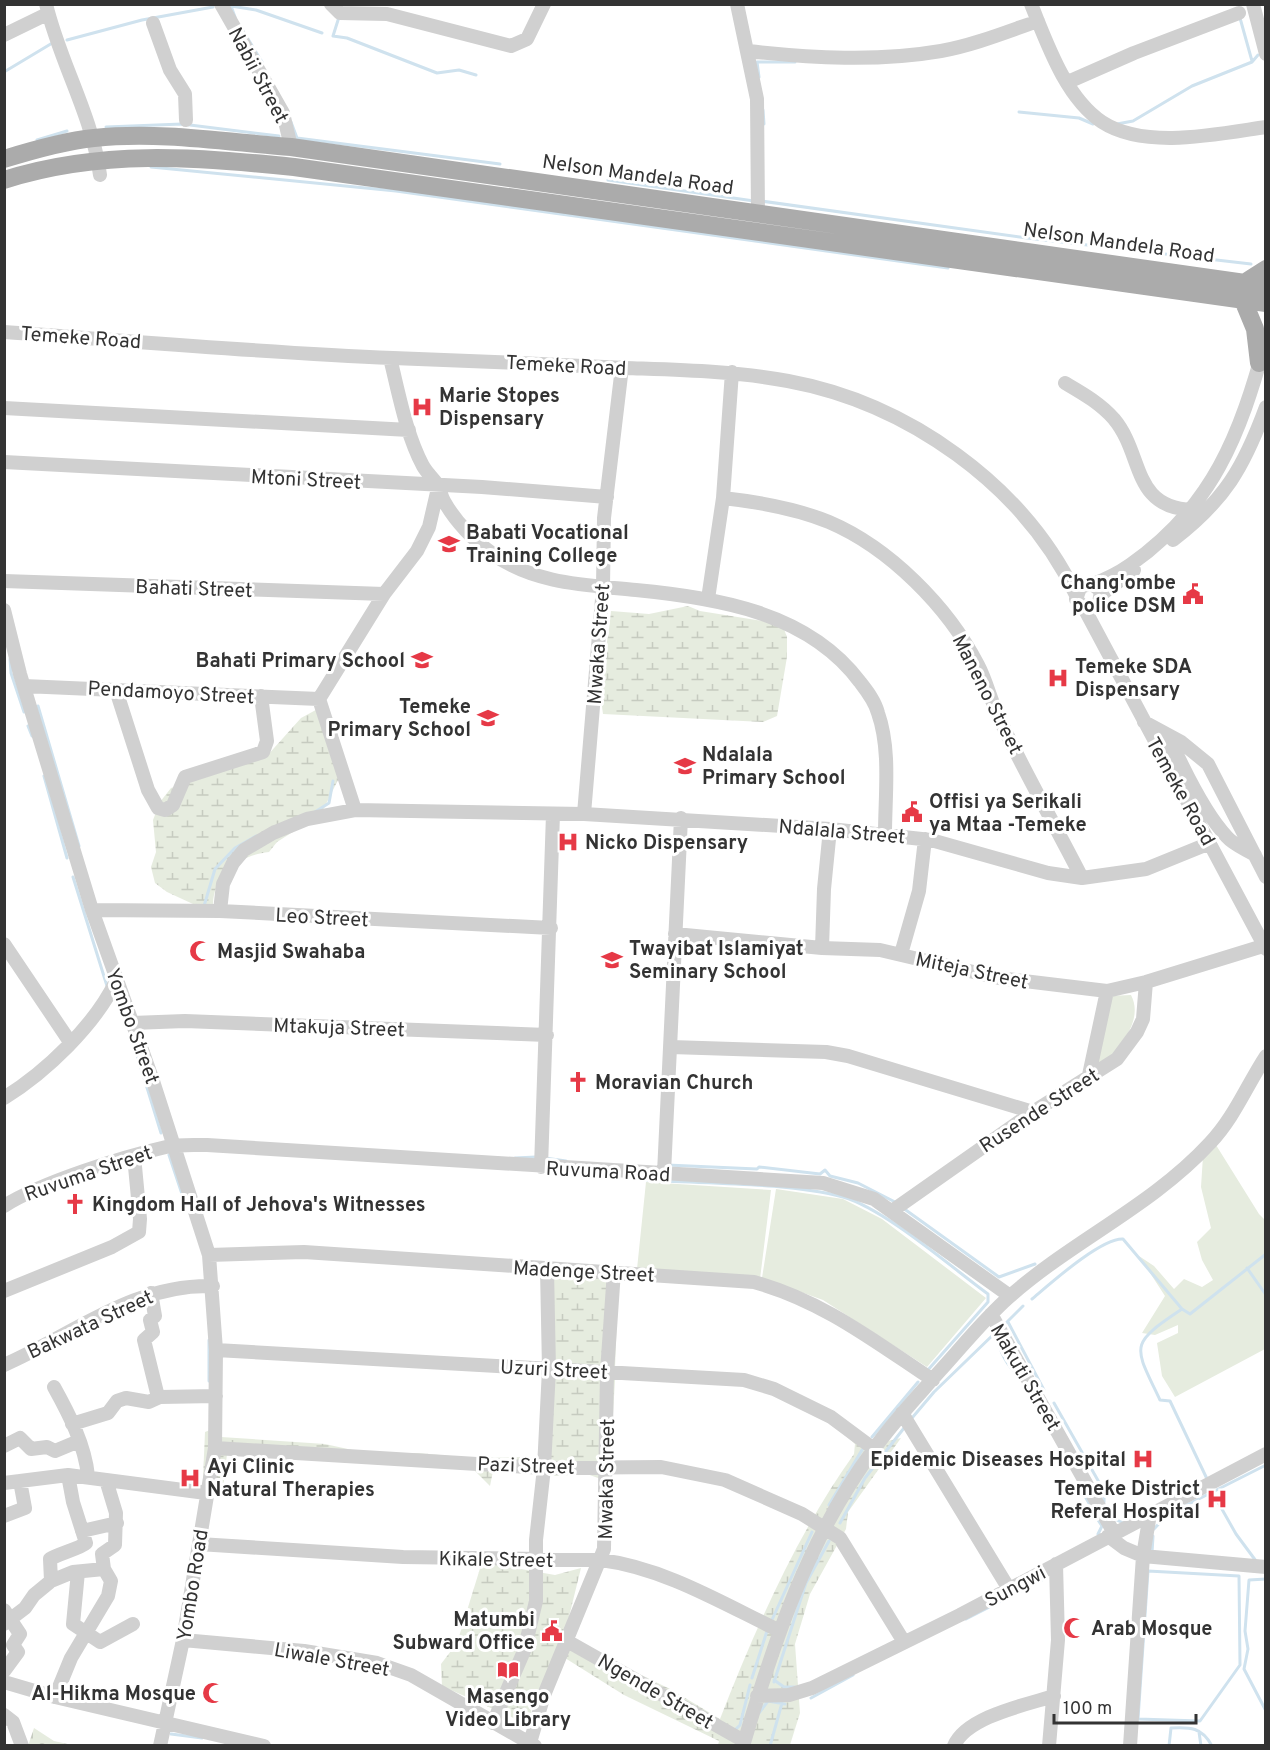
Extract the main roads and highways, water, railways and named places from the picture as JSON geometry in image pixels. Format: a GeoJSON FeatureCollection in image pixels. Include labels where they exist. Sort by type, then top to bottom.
{"type":"FeatureCollection","features":[{"type":"Feature","properties":{"kind":"main road","name":"Nelson Mandela Road"},"geometry":{"type":"LineString","coordinates":[[4,159],[93,138],[168,138],[291,147],[759,214],[1243,292],[1266,303]]}},
{"type":"Feature","properties":{"kind":"main road","name":"Nelson Mandela Road"},"geometry":{"type":"LineString","coordinates":[[4,180],[167,157],[294,167],[1243,292],[1266,286]]}},
{"type":"Feature","properties":{"kind":"main road"},"geometry":{"type":"LineString","coordinates":[[1259,363],[1255,328],[1243,292],[1266,269]]}},
{"type":"Feature","properties":{"kind":"waterway"},"geometry":{"type":"LineString","coordinates":[[231,6],[235,17]]}},
{"type":"Feature","properties":{"kind":"waterway"},"geometry":{"type":"LineString","coordinates":[[231,6],[256,10],[322,33]]}},
{"type":"Feature","properties":{"kind":"waterway"},"geometry":{"type":"LineString","coordinates":[[67,40],[142,20],[213,7]]}},
{"type":"Feature","properties":{"kind":"waterway"},"geometry":{"type":"LineString","coordinates":[[339,17],[333,36],[347,38],[437,73],[459,70],[476,75]]}},
{"type":"Feature","properties":{"kind":"waterway"},"geometry":{"type":"LineString","coordinates":[[1240,18],[1252,61]]}},
{"type":"Feature","properties":{"kind":"waterway"},"geometry":{"type":"LineString","coordinates":[[242,29],[262,62]]}},
{"type":"Feature","properties":{"kind":"waterway"},"geometry":{"type":"LineString","coordinates":[[4,72],[54,42]]}},
{"type":"Feature","properties":{"kind":"waterway"},"geometry":{"type":"LineString","coordinates":[[1117,124],[1133,121],[1192,86],[1252,62],[1258,55]]}},
{"type":"Feature","properties":{"kind":"waterway"},"geometry":{"type":"LineString","coordinates":[[759,77],[757,62],[795,62]]}},
{"type":"Feature","properties":{"kind":"waterway"},"geometry":{"type":"LineString","coordinates":[[763,110],[764,124]]}},
{"type":"Feature","properties":{"kind":"waterway"},"geometry":{"type":"LineString","coordinates":[[1019,112],[1079,118],[1093,124]]}},
{"type":"Feature","properties":{"kind":"waterway"},"geometry":{"type":"LineString","coordinates":[[291,122],[297,138],[500,164]]}},
{"type":"Feature","properties":{"kind":"waterway"},"geometry":{"type":"LineString","coordinates":[[106,127],[182,124],[279,136]]}},
{"type":"Feature","properties":{"kind":"waterway"},"geometry":{"type":"LineString","coordinates":[[37,140],[67,131]]}},
{"type":"Feature","properties":{"kind":"waterway"},"geometry":{"type":"LineString","coordinates":[[151,167],[396,191],[948,268]]}},
{"type":"Feature","properties":{"kind":"waterway"},"geometry":{"type":"LineString","coordinates":[[608,180],[754,201]]}},
{"type":"Feature","properties":{"kind":"waterway"},"geometry":{"type":"LineString","coordinates":[[761,201],[1027,238],[1251,264]]}},
{"type":"Feature","properties":{"kind":"waterway"},"geometry":{"type":"LineString","coordinates":[[10,659],[11,673],[24,712]]}},
{"type":"Feature","properties":{"kind":"waterway"},"geometry":{"type":"LineString","coordinates":[[38,706],[79,846]]}},
{"type":"Feature","properties":{"kind":"waterway"},"geometry":{"type":"LineString","coordinates":[[28,726],[32,736]]}},
{"type":"Feature","properties":{"kind":"waterway"},"geometry":{"type":"LineString","coordinates":[[44,776],[67,858]]}},
{"type":"Feature","properties":{"kind":"waterway"},"geometry":{"type":"LineString","coordinates":[[315,812],[329,803],[333,781]]}},
{"type":"Feature","properties":{"kind":"waterway"},"geometry":{"type":"LineString","coordinates":[[204,906],[215,869],[235,848],[256,836]]}},
{"type":"Feature","properties":{"kind":"waterway"},"geometry":{"type":"LineString","coordinates":[[73,877],[107,986]]}},
{"type":"Feature","properties":{"kind":"waterway"},"geometry":{"type":"LineString","coordinates":[[112,996],[120,1007]]}},
{"type":"Feature","properties":{"kind":"waterway"},"geometry":{"type":"LineString","coordinates":[[137,1055],[161,1133]]}},
{"type":"Feature","properties":{"kind":"waterway"},"geometry":{"type":"LineString","coordinates":[[169,1155],[182,1194]]}},
{"type":"Feature","properties":{"kind":"waterway"},"geometry":{"type":"LineString","coordinates":[[515,1158],[536,1157]]}},
{"type":"Feature","properties":{"kind":"waterway"},"geometry":{"type":"LineString","coordinates":[[545,1158],[566,1161]]}},
{"type":"Feature","properties":{"kind":"waterway"},"geometry":{"type":"LineString","coordinates":[[667,1165],[757,1169],[759,1167],[820,1174],[825,1170],[830,1176],[858,1183],[895,1202]]}},
{"type":"Feature","properties":{"kind":"waterway"},"geometry":{"type":"LineString","coordinates":[[646,1180],[746,1184],[821,1192],[860,1204],[898,1226],[988,1294],[988,1302],[927,1371]]}},
{"type":"Feature","properties":{"kind":"waterway"},"geometry":{"type":"LineString","coordinates":[[903,1208],[999,1277],[1035,1264]]}},
{"type":"Feature","properties":{"kind":"waterway"},"geometry":{"type":"LineString","coordinates":[[1032,1299],[1090,1253],[1123,1239],[1182,1309],[1190,1314],[1266,1254]]}},
{"type":"Feature","properties":{"kind":"waterway"},"geometry":{"type":"LineString","coordinates":[[1247,1268],[1266,1295]]}},
{"type":"Feature","properties":{"kind":"waterway"},"geometry":{"type":"LineString","coordinates":[[1006,1323],[1023,1306]]}},
{"type":"Feature","properties":{"kind":"waterway"},"geometry":{"type":"LineString","coordinates":[[1182,1309],[1144,1339],[1141,1357],[1160,1400],[1170,1401],[1208,1481]]}},
{"type":"Feature","properties":{"kind":"waterway"},"geometry":{"type":"LineString","coordinates":[[1008,1322],[1044,1390]]}},
{"type":"Feature","properties":{"kind":"waterway"},"geometry":{"type":"LineString","coordinates":[[912,1418],[934,1392],[996,1332]]}},
{"type":"Feature","properties":{"kind":"waterway"},"geometry":{"type":"LineString","coordinates":[[999,1338],[1004,1358],[1019,1375]]}},
{"type":"Feature","properties":{"kind":"waterway"},"geometry":{"type":"LineString","coordinates":[[209,1340],[209,1381]]}},
{"type":"Feature","properties":{"kind":"waterway"},"geometry":{"type":"LineString","coordinates":[[872,1437],[918,1382]]}},
{"type":"Feature","properties":{"kind":"waterway"},"geometry":{"type":"LineString","coordinates":[[1054,1403],[1104,1491],[1104,1502]]}},
{"type":"Feature","properties":{"kind":"waterway"},"geometry":{"type":"LineString","coordinates":[[840,1523],[865,1478],[904,1428]]}},
{"type":"Feature","properties":{"kind":"waterway"},"geometry":{"type":"LineString","coordinates":[[829,1505],[862,1450]]}},
{"type":"Feature","properties":{"kind":"waterway"},"geometry":{"type":"LineString","coordinates":[[1154,1529],[1167,1515],[1266,1465]]}},
{"type":"Feature","properties":{"kind":"waterway"},"geometry":{"type":"LineString","coordinates":[[1210,1488],[1236,1534],[1256,1561]]}},
{"type":"Feature","properties":{"kind":"waterway"},"geometry":{"type":"LineString","coordinates":[[1086,1498],[1094,1512]]}},
{"type":"Feature","properties":{"kind":"waterway"},"geometry":{"type":"LineString","coordinates":[[1107,1508],[1115,1519],[1123,1523]]}},
{"type":"Feature","properties":{"kind":"waterway"},"geometry":{"type":"LineString","coordinates":[[1098,1520],[1102,1526],[1098,1534]]}},
{"type":"Feature","properties":{"kind":"waterway"},"geometry":{"type":"LineString","coordinates":[[771,1622],[812,1532]]}},
{"type":"Feature","properties":{"kind":"waterway"},"geometry":{"type":"LineString","coordinates":[[1152,1553],[1153,1536]]}},
{"type":"Feature","properties":{"kind":"waterway"},"geometry":{"type":"LineString","coordinates":[[774,1682],[806,1583],[829,1541]]}},
{"type":"Feature","properties":{"kind":"waterway"},"geometry":{"type":"LineString","coordinates":[[1148,1571],[1239,1576],[1240,1665],[1200,1721],[1138,1719],[1148,1571]]}},
{"type":"Feature","properties":{"kind":"waterway"},"geometry":{"type":"LineString","coordinates":[[1266,1579],[1249,1580],[1245,1631],[1248,1649],[1244,1669],[1266,1711]]}},
{"type":"Feature","properties":{"kind":"waterway"},"geometry":{"type":"LineString","coordinates":[[966,1619],[1042,1580]]}},
{"type":"Feature","properties":{"kind":"waterway"},"geometry":{"type":"LineString","coordinates":[[752,1678],[767,1631]]}},
{"type":"Feature","properties":{"kind":"waterway"},"geometry":{"type":"LineString","coordinates":[[811,1698],[853,1675]]}},
{"type":"Feature","properties":{"kind":"waterway"},"geometry":{"type":"LineString","coordinates":[[774,1680],[784,1687],[795,1687]]}},
{"type":"Feature","properties":{"kind":"waterway"},"geometry":{"type":"LineString","coordinates":[[735,1730],[740,1725],[750,1685]]}},
{"type":"Feature","properties":{"kind":"waterway"},"geometry":{"type":"LineString","coordinates":[[759,1713],[768,1701],[785,1704]]}},
{"type":"Feature","properties":{"kind":"waterway"},"geometry":{"type":"LineString","coordinates":[[770,1746],[782,1703]]}},
{"type":"Feature","properties":{"kind":"waterway"},"geometry":{"type":"LineString","coordinates":[[1169,1746],[1171,1728],[1190,1728],[1200,1732],[1212,1746]]}},
{"type":"Feature","properties":{"kind":"waterway"},"geometry":{"type":"LineString","coordinates":[[1199,1732],[1201,1746]]}},
{"type":"Feature","properties":{"kind":"waterway"},"geometry":{"type":"LineString","coordinates":[[171,1734],[202,1738]]}},
{"type":"Feature","properties":{"kind":"place","name":"Marie Stopes Dispensary"},"geometry":{"type":"Point","coordinates":[422,407]}},
{"type":"Feature","properties":{"kind":"place","name":"Babati Vocational Training College"},"geometry":{"type":"Point","coordinates":[449,544]}},
{"type":"Feature","properties":{"kind":"place","name":"Chang'ombe police DSM"},"geometry":{"type":"Point","coordinates":[1193,594]}},
{"type":"Feature","properties":{"kind":"place","name":"Bahati Primary School"},"geometry":{"type":"Point","coordinates":[422,660]}},
{"type":"Feature","properties":{"kind":"place","name":"Temeke SDA Dispensary"},"geometry":{"type":"Point","coordinates":[1058,678]}},
{"type":"Feature","properties":{"kind":"place","name":"Temeke Primary School"},"geometry":{"type":"Point","coordinates":[488,718]}},
{"type":"Feature","properties":{"kind":"place","name":"Ndalala Primary School"},"geometry":{"type":"Point","coordinates":[685,766]}},
{"type":"Feature","properties":{"kind":"place","name":"Offisi ya Serikali ya Mtaa -Temeke"},"geometry":{"type":"Point","coordinates":[912,812]}},
{"type":"Feature","properties":{"kind":"place","name":"Nicko Dispensary"},"geometry":{"type":"Point","coordinates":[568,842]}},
{"type":"Feature","properties":{"kind":"place","name":"Masjid Swahaba"},"geometry":{"type":"Point","coordinates":[200,951]}},
{"type":"Feature","properties":{"kind":"place","name":"Twayibat Islamiyat Seminary School"},"geometry":{"type":"Point","coordinates":[612,960]}},
{"type":"Feature","properties":{"kind":"place","name":"Moravian Church"},"geometry":{"type":"Point","coordinates":[578,1082]}},
{"type":"Feature","properties":{"kind":"place","name":"Kingdom Hall of Jehova's Witnesses"},"geometry":{"type":"Point","coordinates":[75,1204]}},
{"type":"Feature","properties":{"kind":"place","name":"Epidemic Diseases Hospital"},"geometry":{"type":"Point","coordinates":[1143,1459]}},
{"type":"Feature","properties":{"kind":"place","name":"Ayi Clinic Natural Therapies"},"geometry":{"type":"Point","coordinates":[190,1478]}},
{"type":"Feature","properties":{"kind":"place","name":"Temeke District Referal Hospital"},"geometry":{"type":"Point","coordinates":[1217,1499]}},
{"type":"Feature","properties":{"kind":"place","name":"Arab Mosque"},"geometry":{"type":"Point","coordinates":[1074,1628]}},
{"type":"Feature","properties":{"kind":"place","name":"Matumbi Subward Office"},"geometry":{"type":"Point","coordinates":[552,1631]}},
{"type":"Feature","properties":{"kind":"place","name":"Masengo Video Library"},"geometry":{"type":"Point","coordinates":[508,1670]}},
{"type":"Feature","properties":{"kind":"place","name":"Al-Hikma Mosque"},"geometry":{"type":"Point","coordinates":[213,1693]}}]}
